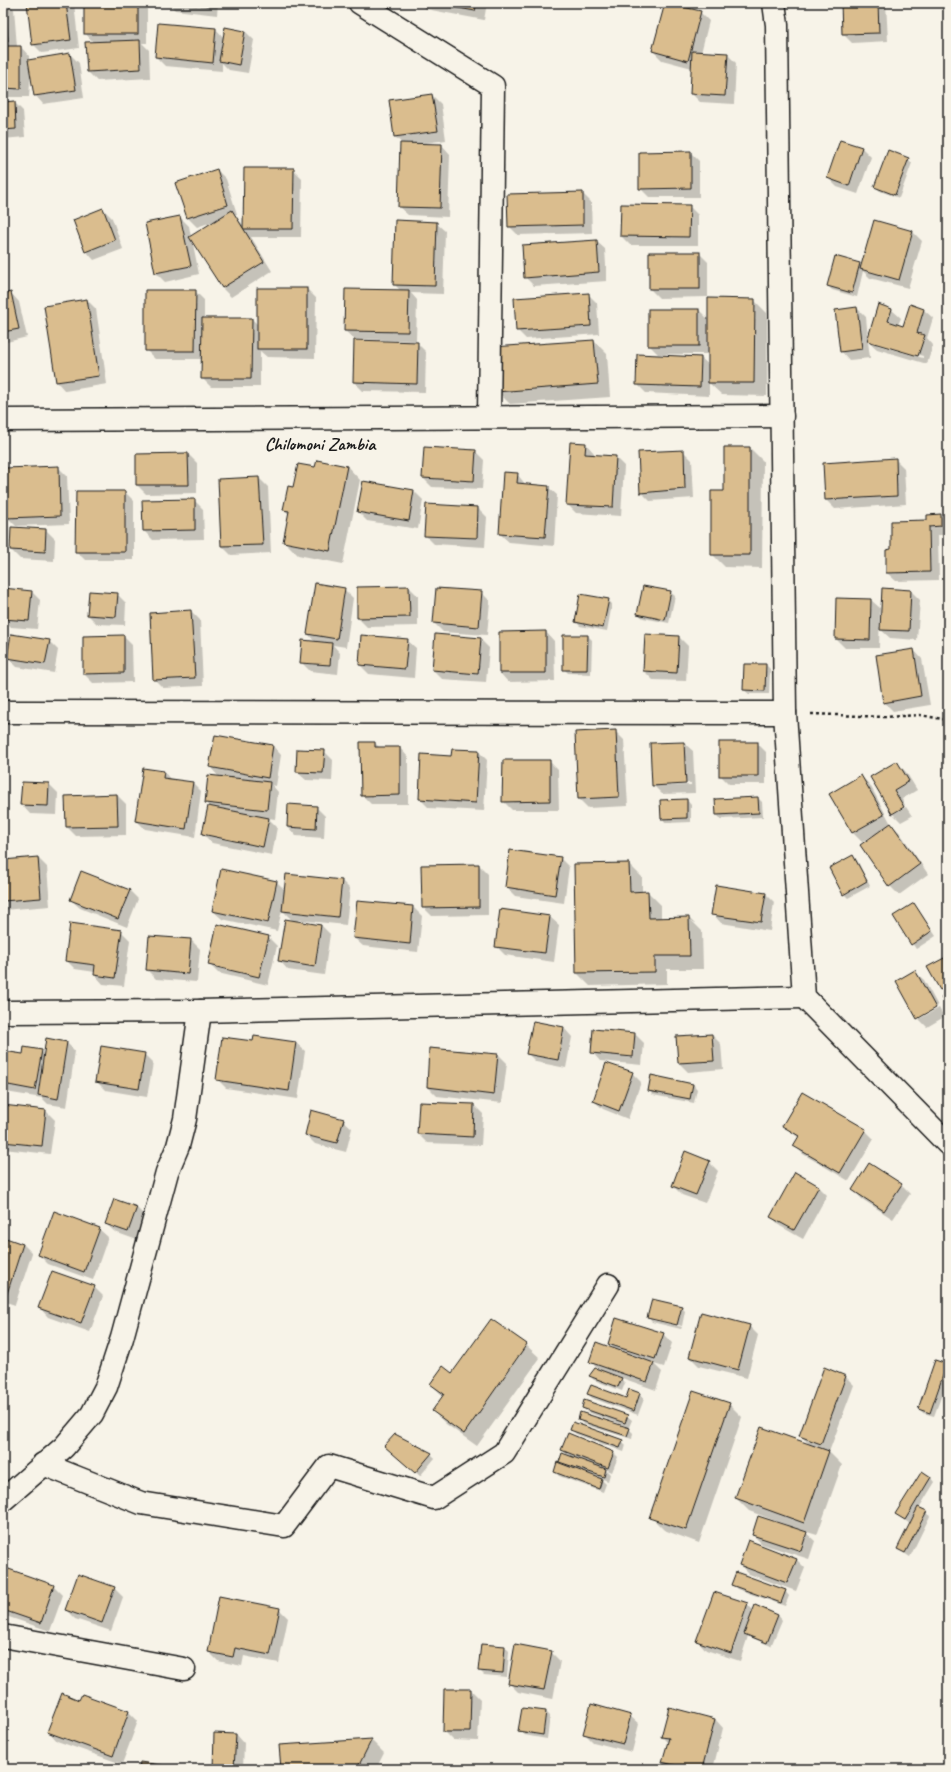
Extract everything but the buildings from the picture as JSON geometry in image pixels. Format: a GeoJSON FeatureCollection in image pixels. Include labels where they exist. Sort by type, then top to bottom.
{"type":"FeatureCollection","features":[{"type":"Feature","properties":{"kind":"street"},"geometry":{"type":"LineString","coordinates":[[360,3],[493,86],[489,417]]}},
{"type":"Feature","properties":{"kind":"street"},"geometry":{"type":"LineString","coordinates":[[774,3],[777,25],[785,713],[804,997],[948,1144]]}},
{"type":"Feature","properties":{"kind":"street"},"geometry":{"type":"LineString","coordinates":[[3,420],[782,416]]}},
{"type":"Feature","properties":{"kind":"street"},"geometry":{"type":"LineString","coordinates":[[3,712],[785,713]]}},
{"type":"Feature","properties":{"kind":"street"},"geometry":{"type":"LineString","coordinates":[[3,1012],[200,1011],[804,997]]}},
{"type":"Feature","properties":{"kind":"street"},"geometry":{"type":"LineString","coordinates":[[3,1500],[64,1447],[92,1414],[106,1387],[122,1338],[167,1172],[178,1146],[185,1119],[200,1011]]}},
{"type":"Feature","properties":{"kind":"street"},"geometry":{"type":"LineString","coordinates":[[43,1464],[141,1503],[284,1526],[329,1466],[434,1498],[504,1453],[608,1284]]}},
{"type":"Feature","properties":{"kind":"street"},"geometry":{"type":"LineString","coordinates":[[3,1636],[184,1670]]}},
{"type":"Feature","properties":{"kind":"path"},"geometry":{"type":"LineString","coordinates":[[785,713],[885,717],[920,715],[948,720]]}},
{"type":"Feature","properties":{"kind":"district","name":"Chilomoni Zambia"},"geometry":{"type":"Point","coordinates":[320,444]}}]}
